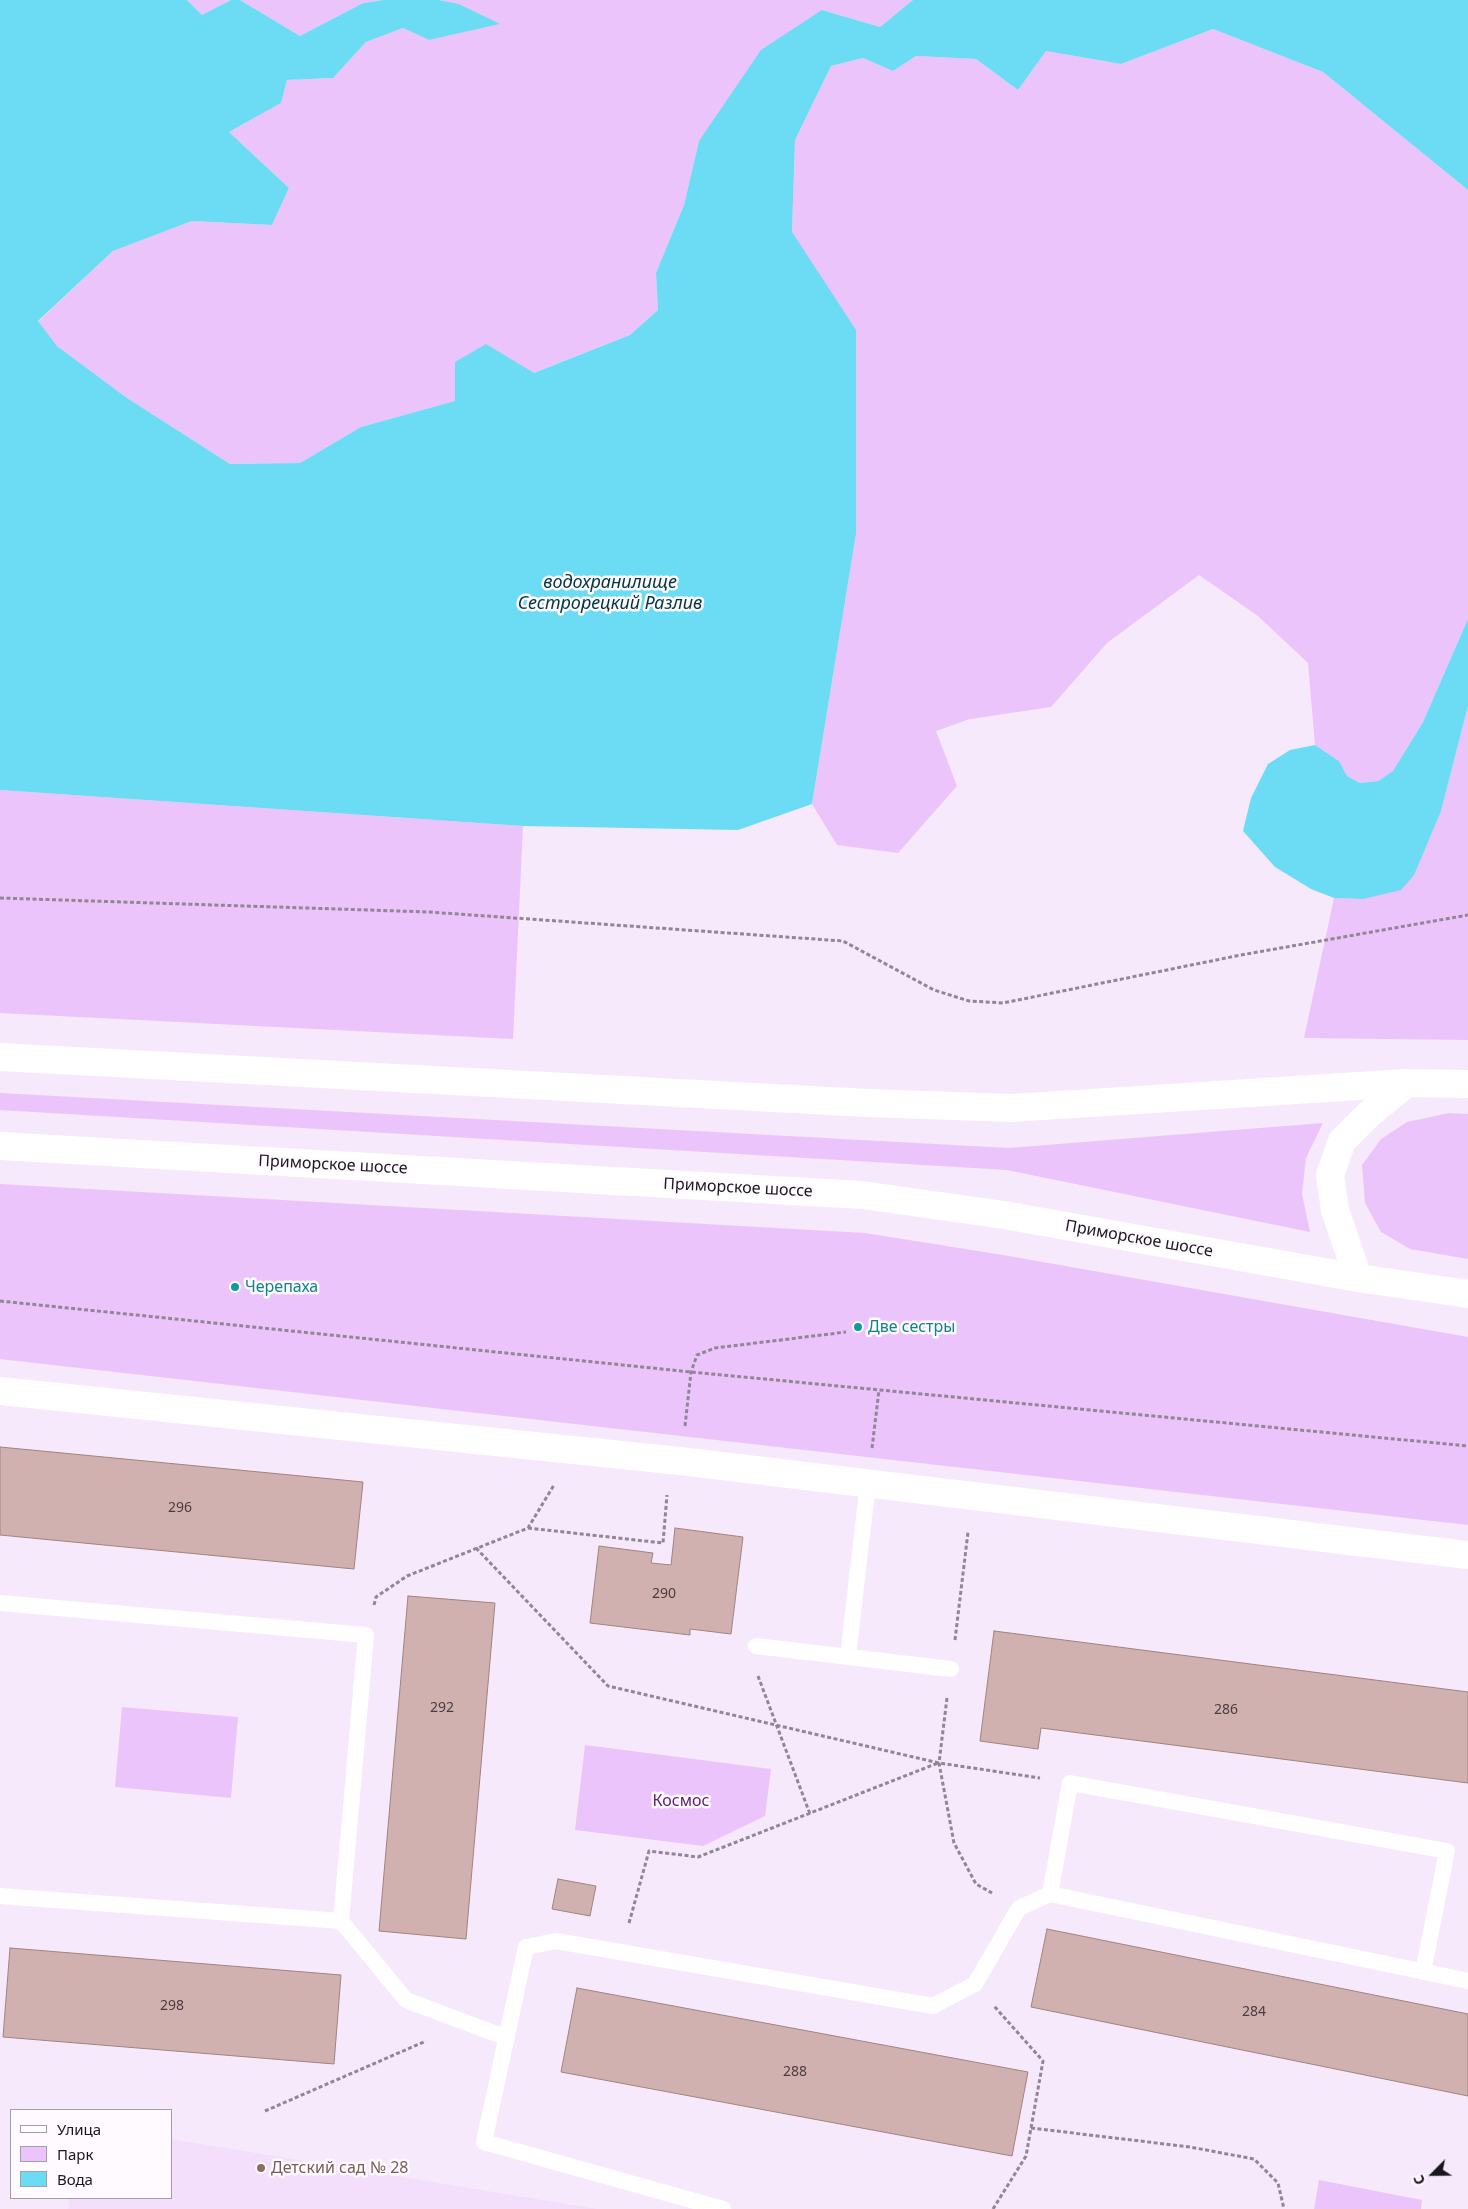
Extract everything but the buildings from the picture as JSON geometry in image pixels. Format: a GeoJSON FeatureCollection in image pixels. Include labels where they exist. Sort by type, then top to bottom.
{"type":"FeatureCollection","features":[{"type":"Feature","properties":{"kind":"main road"},"geometry":{"type":"LineString","coordinates":[[0,1057],[868,1103],[1011,1108],[1407,1083],[1468,1084]]}},
{"type":"Feature","properties":{"kind":"main road"},"geometry":{"type":"LineString","coordinates":[[1358,1278],[1335,1210],[1330,1175],[1342,1141],[1368,1115],[1407,1083]]}},
{"type":"Feature","properties":{"kind":"main road","name":"Приморское шоссе"},"geometry":{"type":"LineString","coordinates":[[0,1146],[862,1196],[1004,1215],[1358,1278],[1468,1294]]}},
{"type":"Feature","properties":{"kind":"main road"},"geometry":{"type":"LineString","coordinates":[[0,1391],[680,1461],[1468,1554]]}},
{"type":"Feature","properties":{"kind":"lane"},"geometry":{"type":"LineString","coordinates":[[848,1656],[868,1483]]}},
{"type":"Feature","properties":{"kind":"lane"},"geometry":{"type":"LineString","coordinates":[[0,1603],[366,1635],[341,1921],[406,2000],[507,2038]]}},
{"type":"Feature","properties":{"kind":"lane"},"geometry":{"type":"LineString","coordinates":[[756,1646],[951,1669]]}},
{"type":"Feature","properties":{"kind":"lane"},"geometry":{"type":"LineString","coordinates":[[1050,1894],[1070,1782],[1447,1851],[1423,1972]]}},
{"type":"Feature","properties":{"kind":"lane"},"geometry":{"type":"LineString","coordinates":[[723,2209],[484,2142],[526,1948],[556,1941],[933,2006],[975,1984],[1019,1908],[1050,1894],[1468,1981]]}},
{"type":"Feature","properties":{"kind":"lane"},"geometry":{"type":"LineString","coordinates":[[0,1896],[341,1921]]}},
{"type":"Feature","properties":{"kind":"path"},"geometry":{"type":"LineString","coordinates":[[0,898],[429,912],[843,941],[934,990],[969,1001],[1003,1003],[1241,955],[1468,915]]}},
{"type":"Feature","properties":{"kind":"path"},"geometry":{"type":"LineString","coordinates":[[0,1301],[691,1372],[1468,1446]]}},
{"type":"Feature","properties":{"kind":"path"},"geometry":{"type":"LineString","coordinates":[[680,1461],[691,1372],[697,1355],[714,1348],[846,1332]]}},
{"type":"Feature","properties":{"kind":"path"},"geometry":{"type":"LineString","coordinates":[[868,1483],[879,1390]]}},
{"type":"Feature","properties":{"kind":"path"},"geometry":{"type":"LineString","coordinates":[[528,1528],[554,1484]]}},
{"type":"Feature","properties":{"kind":"path"},"geometry":{"type":"LineString","coordinates":[[366,1635],[376,1597],[407,1576],[528,1528],[663,1543],[667,1494]]}},
{"type":"Feature","properties":{"kind":"path"},"geometry":{"type":"LineString","coordinates":[[969,1526],[938,1763],[954,1843],[976,1884],[1019,1908]]}},
{"type":"Feature","properties":{"kind":"path"},"geometry":{"type":"LineString","coordinates":[[476,1548],[608,1686],[938,1763],[1070,1782]]}},
{"type":"Feature","properties":{"kind":"path"},"geometry":{"type":"LineString","coordinates":[[756,1646],[754,1665],[810,1814]]}},
{"type":"Feature","properties":{"kind":"path"},"geometry":{"type":"LineString","coordinates":[[599,1948],[629,1924],[649,1852],[698,1857],[938,1763]]}},
{"type":"Feature","properties":{"kind":"path"},"geometry":{"type":"LineString","coordinates":[[975,1984],[1043,2061],[1026,2156],[993,2209]]}},
{"type":"Feature","properties":{"kind":"path"},"geometry":{"type":"LineString","coordinates":[[265,2111],[468,2023]]}},
{"type":"Feature","properties":{"kind":"path"},"geometry":{"type":"LineString","coordinates":[[1031,2128],[1190,2147],[1254,2159],[1278,2183],[1284,2209]]}},
{"type":"Feature","properties":{"kind":"shaded area","name":"Детский сад № 28"},"geometry":{"type":"Polygon","coordinates":[[[172,2139],[597,2209],[68,2209],[70,2199],[172,2199],[172,2139]]]}},
{"type":"Feature","properties":{"kind":"green space"},"geometry":{"type":"Polygon","coordinates":[[[187,0],[231,0],[202,15],[187,0]]]}},
{"type":"Feature","properties":{"kind":"green space"},"geometry":{"type":"Polygon","coordinates":[[[240,0],[384,0],[363,3],[300,36],[240,0]]]}},
{"type":"Feature","properties":{"kind":"green space"},"geometry":{"type":"Polygon","coordinates":[[[439,0],[913,0],[880,27],[822,10],[699,141],[684,205],[656,273],[658,310],[630,335],[534,373],[455,362],[456,401],[361,427],[300,463],[230,464],[127,398],[57,346],[38,322],[113,251],[192,221],[272,225],[289,188],[229,132],[281,103],[287,80],[333,78],[366,42],[403,28],[429,40],[499,24],[459,4],[439,0]]]}},
{"type":"Feature","properties":{"kind":"green space"},"geometry":{"type":"Polygon","coordinates":[[[1213,29],[1323,72],[1468,190],[1468,619],[1423,722],[1393,771],[1378,781],[1360,783],[1347,776],[1339,761],[1315,745],[1308,663],[1258,616],[1199,575],[1107,643],[1051,707],[970,719],[936,731],[957,786],[898,853],[837,845],[812,804],[856,534],[792,232],[795,140],[831,66],[863,58],[893,71],[916,56],[976,59],[1018,90],[1046,51],[1121,64],[1213,29]]]}},
{"type":"Feature","properties":{"kind":"green space"},"geometry":{"type":"Polygon","coordinates":[[[1468,706],[1468,1040],[1304,1038],[1334,898],[1363,899],[1441,811],[1468,706]]]}},
{"type":"Feature","properties":{"kind":"green space"},"geometry":{"type":"Polygon","coordinates":[[[0,790],[523,826],[513,1039],[0,1013],[0,790]]]}},
{"type":"Feature","properties":{"kind":"green space"},"geometry":{"type":"Polygon","coordinates":[[[0,1093],[1008,1148],[1323,1123],[1306,1158],[1302,1194],[1310,1232],[1007,1170],[0,1110],[0,1093]]]}},
{"type":"Feature","properties":{"kind":"green space"},"geometry":{"type":"Polygon","coordinates":[[[1449,1113],[1468,1114],[1468,1259],[1410,1249],[1381,1232],[1365,1203],[1362,1165],[1381,1139],[1407,1122],[1449,1113]]]}},
{"type":"Feature","properties":{"kind":"green space"},"geometry":{"type":"Polygon","coordinates":[[[0,1184],[865,1233],[1003,1255],[1468,1337],[1468,1525],[0,1359],[0,1184]]]}},
{"type":"Feature","properties":{"kind":"green space"},"geometry":{"type":"Polygon","coordinates":[[[122,1707],[238,1717],[231,1798],[115,1787],[122,1707]]]}},
{"type":"Feature","properties":{"kind":"green space","name":"Космос"},"geometry":{"type":"Polygon","coordinates":[[[585,1745],[771,1769],[765,1816],[703,1846],[575,1830],[585,1745]]]}},
{"type":"Feature","properties":{"kind":"green space"},"geometry":{"type":"Polygon","coordinates":[[[1319,2180],[1422,2200],[1421,2209],[1314,2209],[1319,2180]]]}},
{"type":"Feature","properties":{"kind":"water","name":"водохранилище Сестрорецкий Разлив"},"geometry":{"type":"Polygon","coordinates":[[[0,0],[187,0],[202,15],[231,0],[240,0],[300,36],[363,3],[384,0],[439,0],[459,4],[500,24],[429,40],[403,28],[366,42],[333,78],[287,80],[281,103],[229,132],[289,188],[272,225],[192,221],[113,251],[38,321],[57,346],[127,398],[230,464],[300,463],[361,427],[455,401],[455,362],[486,344],[534,373],[630,335],[658,310],[656,273],[684,205],[699,141],[761,50],[822,10],[880,27],[913,0],[1468,0],[1468,190],[1323,72],[1213,29],[1121,64],[1046,51],[1018,90],[976,59],[916,56],[893,71],[863,58],[831,66],[795,140],[792,232],[856,330],[856,534],[812,804],[738,830],[523,826],[0,790],[0,0]]]}},
{"type":"Feature","properties":{"kind":"water"},"geometry":{"type":"Polygon","coordinates":[[[1468,619],[1468,706],[1441,811],[1414,875],[1401,890],[1363,899],[1334,898],[1311,889],[1275,867],[1243,831],[1251,798],[1268,764],[1290,750],[1315,745],[1339,761],[1347,776],[1360,783],[1378,781],[1393,771],[1423,722],[1468,619]]]}},
{"type":"Feature","properties":{"kind":"place","name":"Черепаха"},"geometry":{"type":"Point","coordinates":[235,1287]}},
{"type":"Feature","properties":{"kind":"place","name":"Две сестры"},"geometry":{"type":"Point","coordinates":[858,1327]}},
{"type":"Feature","properties":{"kind":"place","name":"Детский сад № 28"},"geometry":{"type":"Point","coordinates":[261,2168]}}]}
